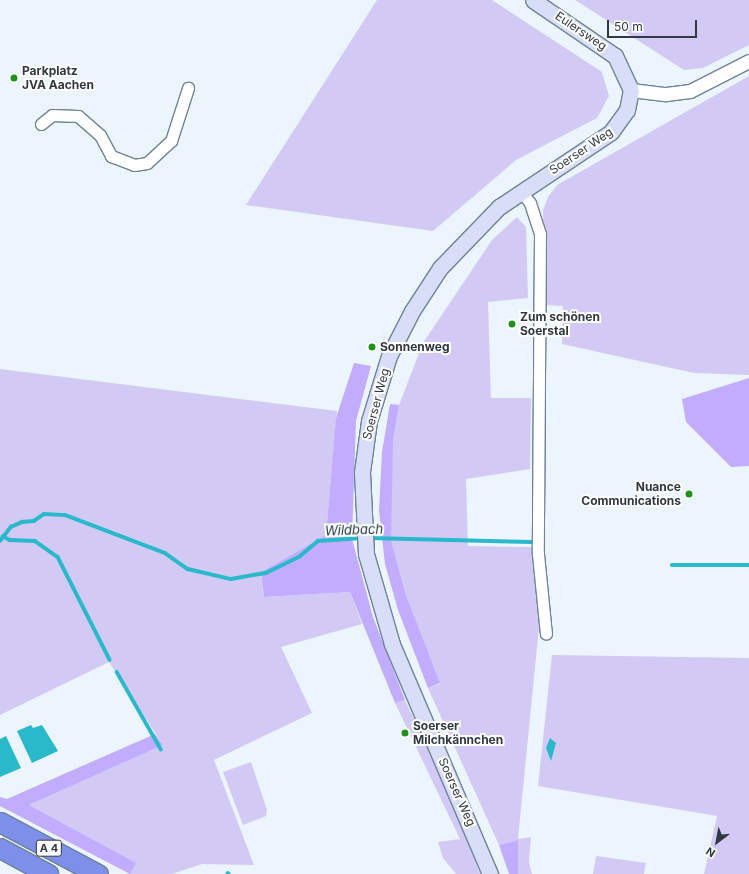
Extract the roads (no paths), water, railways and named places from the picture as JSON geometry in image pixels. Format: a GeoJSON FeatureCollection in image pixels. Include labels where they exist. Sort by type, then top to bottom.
{"type":"FeatureCollection","features":[{"type":"Feature","properties":{"kind":"highway","name":"A 4"},"geometry":{"type":"LineString","coordinates":[[0,822],[98,874]]}},
{"type":"Feature","properties":{"kind":"highway","name":"A 4"},"geometry":{"type":"LineString","coordinates":[[0,848],[48,874]]}},
{"type":"Feature","properties":{"kind":"main road","name":"Eulersweg"},"geometry":{"type":"LineString","coordinates":[[534,0],[615,56],[631,90]]}},
{"type":"Feature","properties":{"kind":"main road","name":"Soerser Weg"},"geometry":{"type":"LineString","coordinates":[[490,874],[392,644],[366,554],[363,535],[362,472],[366,436],[378,385],[395,342],[440,268],[476,228],[521,191],[612,132],[627,110],[631,90]]}},
{"type":"Feature","properties":{"kind":"street"},"geometry":{"type":"LineString","coordinates":[[631,90],[660,94],[690,91],[749,61]]}},
{"type":"Feature","properties":{"kind":"street"},"geometry":{"type":"LineString","coordinates":[[41,124],[52,115],[78,116],[100,135],[111,156],[134,165],[147,163],[171,142],[188,88]]}},
{"type":"Feature","properties":{"kind":"street"},"geometry":{"type":"LineString","coordinates":[[521,191],[530,203],[540,234],[538,554],[546,634]]}},
{"type":"Feature","properties":{"kind":"water"},"geometry":{"type":"Polygon","coordinates":[[[31,725],[33,728],[42,725],[58,751],[32,763],[17,731],[31,725]]]}},
{"type":"Feature","properties":{"kind":"water"},"geometry":{"type":"Polygon","coordinates":[[[6,736],[21,768],[0,777],[0,739],[6,736]]]}},
{"type":"Feature","properties":{"kind":"water"},"geometry":{"type":"Polygon","coordinates":[[[550,738],[556,743],[551,761],[546,748],[550,738]]]}},
{"type":"Feature","properties":{"kind":"waterway","name":"Wildbach"},"geometry":{"type":"LineString","coordinates":[[0,541],[11,527],[22,522],[34,521],[44,514],[65,515],[165,553],[188,569],[231,579],[266,573],[299,557],[318,541],[362,538]]}},
{"type":"Feature","properties":{"kind":"waterway"},"geometry":{"type":"LineString","coordinates":[[3,536],[10,540],[35,541],[58,557],[110,660]]}},
{"type":"Feature","properties":{"kind":"waterway","name":"Wildbach"},"geometry":{"type":"LineString","coordinates":[[369,538],[531,542]]}},
{"type":"Feature","properties":{"kind":"waterway","name":"Wildbach"},"geometry":{"type":"LineString","coordinates":[[672,565],[749,565]]}},
{"type":"Feature","properties":{"kind":"waterway"},"geometry":{"type":"LineString","coordinates":[[117,672],[161,749]]}},
{"type":"Feature","properties":{"kind":"place","name":"Parkplatz JVA Aachen"},"geometry":{"type":"Point","coordinates":[14,78]}},
{"type":"Feature","properties":{"kind":"place","name":"Zum schönen Soerstal"},"geometry":{"type":"Point","coordinates":[512,324]}},
{"type":"Feature","properties":{"kind":"place","name":"Sonnenweg"},"geometry":{"type":"Point","coordinates":[372,347]}},
{"type":"Feature","properties":{"kind":"place","name":"Nuance Communications"},"geometry":{"type":"Point","coordinates":[689,494]}},
{"type":"Feature","properties":{"kind":"place","name":"Soerser Milchkännchen"},"geometry":{"type":"Point","coordinates":[405,733]}}]}
